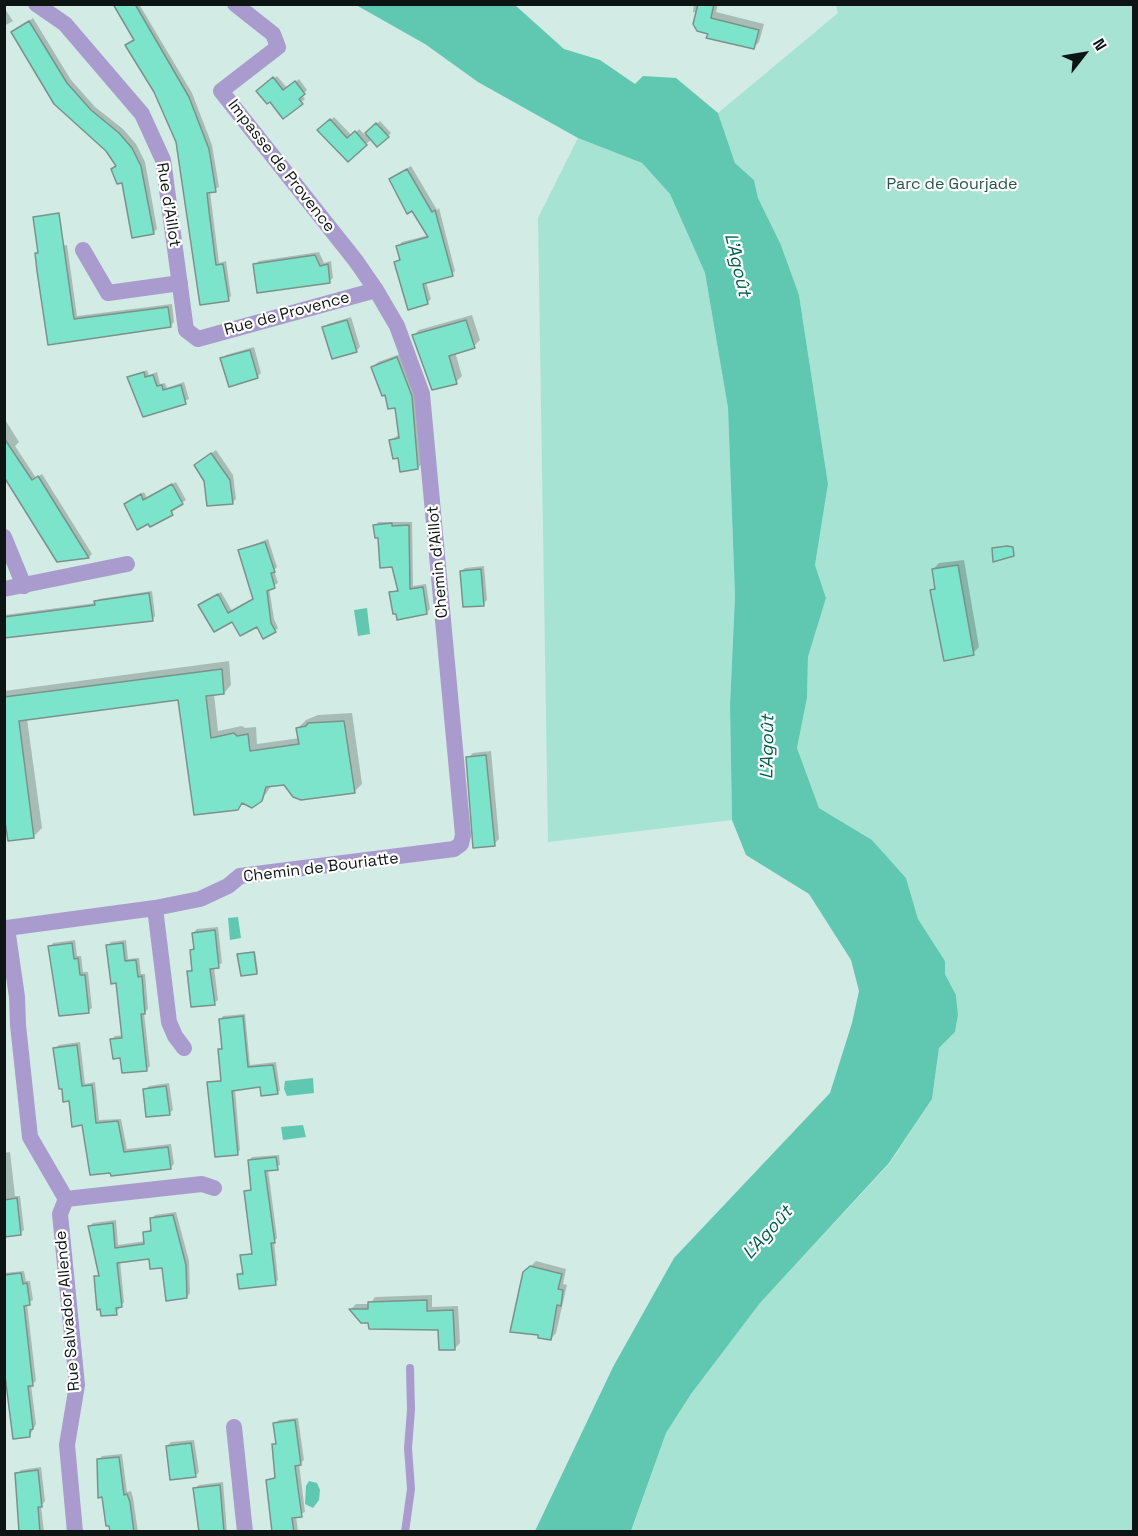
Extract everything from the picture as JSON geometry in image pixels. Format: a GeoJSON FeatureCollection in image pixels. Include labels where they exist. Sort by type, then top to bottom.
{"type":"FeatureCollection","features":[{"type":"Feature","properties":{"kind":"street","name":"Rue d'Aillot"},"geometry":{"type":"LineString","coordinates":[[36,4],[65,24],[142,114],[163,160],[186,330],[198,339]]}},
{"type":"Feature","properties":{"kind":"street","name":"Impasse de Provence"},"geometry":{"type":"LineString","coordinates":[[235,4],[273,34],[278,47],[221,91],[356,261],[376,290]]}},
{"type":"Feature","properties":{"kind":"street"},"geometry":{"type":"LineString","coordinates":[[82,250],[108,293],[180,283]]}},
{"type":"Feature","properties":{"kind":"street","name":"Rue de Provence"},"geometry":{"type":"LineString","coordinates":[[198,339],[376,290]]}},
{"type":"Feature","properties":{"kind":"street","name":"Chemin d'Aillot"},"geometry":{"type":"LineString","coordinates":[[376,290],[397,326],[422,394],[463,835],[461,844]]}},
{"type":"Feature","properties":{"kind":"street"},"geometry":{"type":"LineString","coordinates":[[4,537],[24,586]]}},
{"type":"Feature","properties":{"kind":"street"},"geometry":{"type":"LineString","coordinates":[[4,589],[127,564]]}},
{"type":"Feature","properties":{"kind":"street","name":"Chemin de Bouriatte"},"geometry":{"type":"LineString","coordinates":[[5,931],[200,899],[221,890],[240,876],[454,849],[461,844]]}},
{"type":"Feature","properties":{"kind":"street"},"geometry":{"type":"LineString","coordinates":[[155,908],[169,1022],[184,1048]]}},
{"type":"Feature","properties":{"kind":"street"},"geometry":{"type":"LineString","coordinates":[[5,931],[17,997],[30,1137],[66,1199],[202,1184],[214,1188]]}},
{"type":"Feature","properties":{"kind":"street"},"geometry":{"type":"LineString","coordinates":[[4,992],[18,1024]]}},
{"type":"Feature","properties":{"kind":"street","name":"Rue Salvador Allende"},"geometry":{"type":"LineString","coordinates":[[66,1199],[60,1214],[77,1385],[67,1444],[75,1532]]}},
{"type":"Feature","properties":{"kind":"street"},"geometry":{"type":"LineString","coordinates":[[234,1427],[245,1532]]}},
{"type":"Feature","properties":{"kind":"lane"},"geometry":{"type":"LineString","coordinates":[[405,1532],[411,1489],[408,1448],[411,1410],[410,1368]]}},
{"type":"Feature","properties":{"kind":"green space","name":"Parc de Gourjade"},"geometry":{"type":"Polygon","coordinates":[[[836,5],[1133,5],[1133,1531],[631,1532],[666,1433],[691,1394],[760,1303],[890,1163],[932,1099],[939,1048],[955,1032],[958,1015],[956,995],[945,974],[945,961],[918,919],[906,878],[872,840],[819,808],[797,748],[807,698],[808,657],[826,598],[815,565],[828,484],[799,295],[781,245],[758,198],[754,180],[735,163],[718,113],[838,13],[836,5]]]}},
{"type":"Feature","properties":{"kind":"green space"},"geometry":{"type":"Polygon","coordinates":[[[578,138],[642,163],[670,194],[705,273],[728,408],[735,596],[730,705],[732,820],[548,842],[538,218],[578,138]]]}},
{"type":"Feature","properties":{"kind":"water","name":"L'Agoût"},"geometry":{"type":"Polygon","coordinates":[[[356,5],[515,5],[564,49],[600,60],[635,84],[643,76],[676,78],[718,113],[735,163],[754,180],[758,198],[781,245],[799,295],[828,484],[815,565],[826,598],[808,657],[807,698],[797,748],[819,808],[872,840],[906,878],[918,919],[945,961],[945,974],[956,995],[958,1015],[955,1032],[939,1048],[932,1099],[889,1163],[760,1303],[691,1394],[666,1433],[631,1531],[535,1531],[613,1367],[674,1258],[830,1093],[852,1023],[859,991],[851,960],[809,894],[746,855],[732,820],[730,705],[735,596],[728,408],[705,273],[670,194],[642,163],[578,138],[478,82],[425,44],[356,5]]]}},
{"type":"Feature","properties":{"kind":"water"},"geometry":{"type":"Polygon","coordinates":[[[367,608],[370,634],[358,636],[354,610],[367,608]]]}},
{"type":"Feature","properties":{"kind":"water"},"geometry":{"type":"Polygon","coordinates":[[[238,917],[241,938],[230,940],[228,918],[238,917]]]}},
{"type":"Feature","properties":{"kind":"water"},"geometry":{"type":"Polygon","coordinates":[[[313,1078],[314,1093],[287,1096],[284,1089],[285,1081],[313,1078]]]}},
{"type":"Feature","properties":{"kind":"water"},"geometry":{"type":"Polygon","coordinates":[[[303,1125],[306,1137],[283,1140],[281,1127],[303,1125]]]}},
{"type":"Feature","properties":{"kind":"water"},"geometry":{"type":"Polygon","coordinates":[[[309,1481],[317,1483],[320,1490],[319,1500],[313,1508],[305,1504],[306,1486],[309,1481]]]}},
{"type":"Feature","properties":{"kind":"building"},"geometry":{"type":"Polygon","coordinates":[[[113,4],[135,4],[189,97],[209,149],[216,192],[207,193],[216,265],[223,264],[229,301],[200,305],[176,142],[154,92],[125,45],[134,40],[113,4]]]}},
{"type":"Feature","properties":{"kind":"building"},"geometry":{"type":"Polygon","coordinates":[[[698,4],[714,4],[711,18],[759,30],[754,49],[706,38],[708,34],[697,31],[693,24],[698,4]]]}},
{"type":"Feature","properties":{"kind":"building"},"geometry":{"type":"Polygon","coordinates":[[[29,21],[67,83],[91,110],[119,133],[132,148],[141,166],[154,234],[132,238],[122,183],[117,184],[111,169],[116,166],[106,151],[54,104],[11,32],[29,21]]]}},
{"type":"Feature","properties":{"kind":"building"},"geometry":{"type":"Polygon","coordinates":[[[273,77],[283,90],[295,81],[305,94],[299,99],[303,104],[283,119],[270,102],[267,104],[256,91],[273,77]]]}},
{"type":"Feature","properties":{"kind":"building"},"geometry":{"type":"Polygon","coordinates":[[[330,119],[347,138],[355,131],[367,145],[348,162],[317,130],[330,119]]]}},
{"type":"Feature","properties":{"kind":"building"},"geometry":{"type":"Polygon","coordinates":[[[376,123],[389,137],[377,147],[365,133],[376,123]]]}},
{"type":"Feature","properties":{"kind":"building"},"geometry":{"type":"Polygon","coordinates":[[[407,169],[432,212],[435,210],[453,276],[423,284],[428,304],[408,310],[394,262],[400,260],[396,246],[428,237],[412,211],[407,214],[389,179],[407,169]]]}},
{"type":"Feature","properties":{"kind":"building"},"geometry":{"type":"Polygon","coordinates":[[[59,213],[74,319],[168,307],[171,327],[48,345],[37,271],[35,253],[38,253],[33,217],[59,213]]]}},
{"type":"Feature","properties":{"kind":"building"},"geometry":{"type":"Polygon","coordinates":[[[315,255],[320,266],[328,264],[330,283],[257,293],[253,264],[315,255]]]}},
{"type":"Feature","properties":{"kind":"building"},"geometry":{"type":"Polygon","coordinates":[[[347,320],[357,352],[332,359],[322,327],[347,320]]]}},
{"type":"Feature","properties":{"kind":"building"},"geometry":{"type":"Polygon","coordinates":[[[466,320],[475,348],[449,356],[457,384],[432,390],[412,335],[466,320]]]}},
{"type":"Feature","properties":{"kind":"building"},"geometry":{"type":"Polygon","coordinates":[[[250,350],[258,378],[229,387],[220,358],[250,350]]]}},
{"type":"Feature","properties":{"kind":"building"},"geometry":{"type":"Polygon","coordinates":[[[397,357],[412,396],[418,469],[400,472],[398,458],[393,459],[389,440],[399,438],[395,408],[388,409],[385,395],[382,396],[371,367],[397,357]]]}},
{"type":"Feature","properties":{"kind":"building"},"geometry":{"type":"Polygon","coordinates":[[[144,372],[145,377],[153,375],[157,386],[162,385],[163,390],[181,385],[186,404],[143,417],[127,377],[144,372]]]}},
{"type":"Feature","properties":{"kind":"building"},"geometry":{"type":"Polygon","coordinates":[[[4,438],[32,480],[38,476],[89,558],[57,562],[4,477],[4,438]]]}},
{"type":"Feature","properties":{"kind":"building"},"geometry":{"type":"Polygon","coordinates":[[[211,453],[230,480],[233,504],[207,506],[204,481],[194,465],[211,453]]]}},
{"type":"Feature","properties":{"kind":"building"},"geometry":{"type":"Polygon","coordinates":[[[172,484],[183,504],[171,511],[173,515],[150,527],[148,524],[137,530],[124,504],[141,494],[143,500],[172,484]]]}},
{"type":"Feature","properties":{"kind":"building"},"geometry":{"type":"Polygon","coordinates":[[[392,523],[392,526],[409,525],[410,589],[423,587],[427,614],[397,620],[396,614],[393,614],[389,592],[398,591],[392,567],[380,568],[378,538],[375,538],[373,525],[392,523]]]}},
{"type":"Feature","properties":{"kind":"building"},"geometry":{"type":"Polygon","coordinates":[[[265,542],[275,572],[271,573],[275,588],[267,591],[271,623],[276,632],[263,639],[257,627],[240,636],[232,622],[214,632],[198,605],[218,594],[228,613],[253,599],[238,550],[265,542]]]}},
{"type":"Feature","properties":{"kind":"building"},"geometry":{"type":"Polygon","coordinates":[[[1013,547],[1014,556],[993,562],[992,548],[1013,547]]]}},
{"type":"Feature","properties":{"kind":"building"},"geometry":{"type":"Polygon","coordinates":[[[958,565],[974,655],[944,661],[930,590],[935,589],[932,569],[958,565]]]}},
{"type":"Feature","properties":{"kind":"building"},"geometry":{"type":"Polygon","coordinates":[[[481,569],[484,606],[463,607],[460,571],[481,569]]]}},
{"type":"Feature","properties":{"kind":"building"},"geometry":{"type":"Polygon","coordinates":[[[149,593],[153,621],[4,638],[4,617],[95,605],[94,601],[149,593]]]}},
{"type":"Feature","properties":{"kind":"building"},"geometry":{"type":"Polygon","coordinates":[[[222,669],[224,694],[206,696],[211,738],[234,733],[237,736],[248,734],[250,751],[299,744],[296,728],[306,726],[308,723],[344,721],[355,793],[301,800],[293,797],[284,785],[266,787],[262,801],[252,808],[242,803],[238,810],[194,815],[178,700],[19,721],[34,838],[8,841],[4,815],[4,697],[222,669]]]}},
{"type":"Feature","properties":{"kind":"building"},"geometry":{"type":"Polygon","coordinates":[[[486,755],[495,846],[473,848],[466,757],[486,755]]]}},
{"type":"Feature","properties":{"kind":"building"},"geometry":{"type":"Polygon","coordinates":[[[215,930],[219,968],[210,969],[215,1005],[191,1007],[187,971],[192,971],[190,950],[194,949],[192,933],[215,930]]]}},
{"type":"Feature","properties":{"kind":"building"},"geometry":{"type":"Polygon","coordinates":[[[72,943],[74,959],[78,958],[80,975],[85,975],[89,1013],[59,1016],[48,946],[72,943]]]}},
{"type":"Feature","properties":{"kind":"building"},"geometry":{"type":"Polygon","coordinates":[[[123,943],[125,961],[136,960],[138,977],[142,976],[145,1014],[141,1014],[147,1071],[122,1073],[120,1058],[113,1059],[110,1039],[122,1038],[116,983],[111,984],[106,945],[123,943]]]}},
{"type":"Feature","properties":{"kind":"building"},"geometry":{"type":"Polygon","coordinates":[[[254,952],[257,974],[241,976],[237,954],[254,952]]]}},
{"type":"Feature","properties":{"kind":"building"},"geometry":{"type":"Polygon","coordinates":[[[243,1016],[248,1067],[273,1065],[278,1094],[261,1096],[260,1087],[232,1091],[238,1155],[215,1157],[207,1082],[221,1081],[218,1049],[222,1049],[219,1019],[243,1016]]]}},
{"type":"Feature","properties":{"kind":"building"},"geometry":{"type":"Polygon","coordinates":[[[77,1045],[82,1086],[92,1085],[96,1123],[118,1121],[124,1152],[168,1147],[171,1169],[111,1176],[110,1173],[90,1175],[82,1125],[72,1127],[69,1101],[63,1102],[62,1089],[59,1089],[53,1048],[77,1045]]]}},
{"type":"Feature","properties":{"kind":"building"},"geometry":{"type":"Polygon","coordinates":[[[166,1086],[170,1115],[146,1117],[143,1089],[166,1086]]]}},
{"type":"Feature","properties":{"kind":"building"},"geometry":{"type":"Polygon","coordinates":[[[276,1157],[278,1170],[265,1171],[275,1243],[271,1243],[276,1285],[239,1289],[237,1274],[243,1274],[240,1255],[252,1254],[244,1191],[251,1190],[248,1160],[276,1157]]]}},
{"type":"Feature","properties":{"kind":"building"},"geometry":{"type":"Polygon","coordinates":[[[17,1198],[21,1235],[4,1237],[4,1200],[17,1198]]]}},
{"type":"Feature","properties":{"kind":"building"},"geometry":{"type":"Polygon","coordinates":[[[173,1215],[186,1265],[187,1298],[166,1301],[162,1268],[150,1269],[149,1259],[117,1263],[122,1307],[116,1308],[117,1315],[101,1316],[100,1309],[97,1310],[94,1276],[99,1276],[88,1226],[113,1223],[115,1248],[144,1244],[143,1232],[151,1231],[150,1218],[173,1215]]]}},
{"type":"Feature","properties":{"kind":"building"},"geometry":{"type":"Polygon","coordinates":[[[530,1266],[562,1274],[558,1289],[563,1290],[561,1306],[557,1305],[551,1340],[538,1338],[538,1335],[510,1332],[523,1272],[530,1266]]]}},
{"type":"Feature","properties":{"kind":"building"},"geometry":{"type":"Polygon","coordinates":[[[21,1273],[23,1284],[27,1283],[30,1305],[24,1306],[33,1386],[28,1386],[33,1429],[30,1430],[30,1437],[13,1439],[4,1368],[4,1275],[21,1273]]]}},
{"type":"Feature","properties":{"kind":"building"},"geometry":{"type":"Polygon","coordinates":[[[427,1300],[427,1311],[453,1310],[455,1350],[439,1350],[438,1330],[369,1329],[368,1323],[361,1323],[349,1309],[368,1309],[368,1302],[427,1300]]]}},
{"type":"Feature","properties":{"kind":"building"},"geometry":{"type":"Polygon","coordinates":[[[295,1420],[301,1465],[295,1466],[302,1517],[292,1518],[294,1532],[272,1532],[266,1480],[275,1478],[272,1444],[276,1444],[273,1423],[295,1420]]]}},
{"type":"Feature","properties":{"kind":"building"},"geometry":{"type":"Polygon","coordinates":[[[191,1443],[196,1477],[170,1480],[166,1446],[191,1443]]]}},
{"type":"Feature","properties":{"kind":"building"},"geometry":{"type":"Polygon","coordinates":[[[119,1457],[124,1495],[127,1494],[130,1502],[134,1532],[110,1532],[109,1526],[106,1526],[102,1497],[98,1498],[97,1459],[119,1457]]]}},
{"type":"Feature","properties":{"kind":"building"},"geometry":{"type":"Polygon","coordinates":[[[38,1470],[42,1507],[38,1507],[40,1532],[19,1532],[15,1473],[38,1470]]]}},
{"type":"Feature","properties":{"kind":"building"},"geometry":{"type":"Polygon","coordinates":[[[220,1485],[224,1532],[199,1532],[193,1488],[220,1485]]]}}]}
